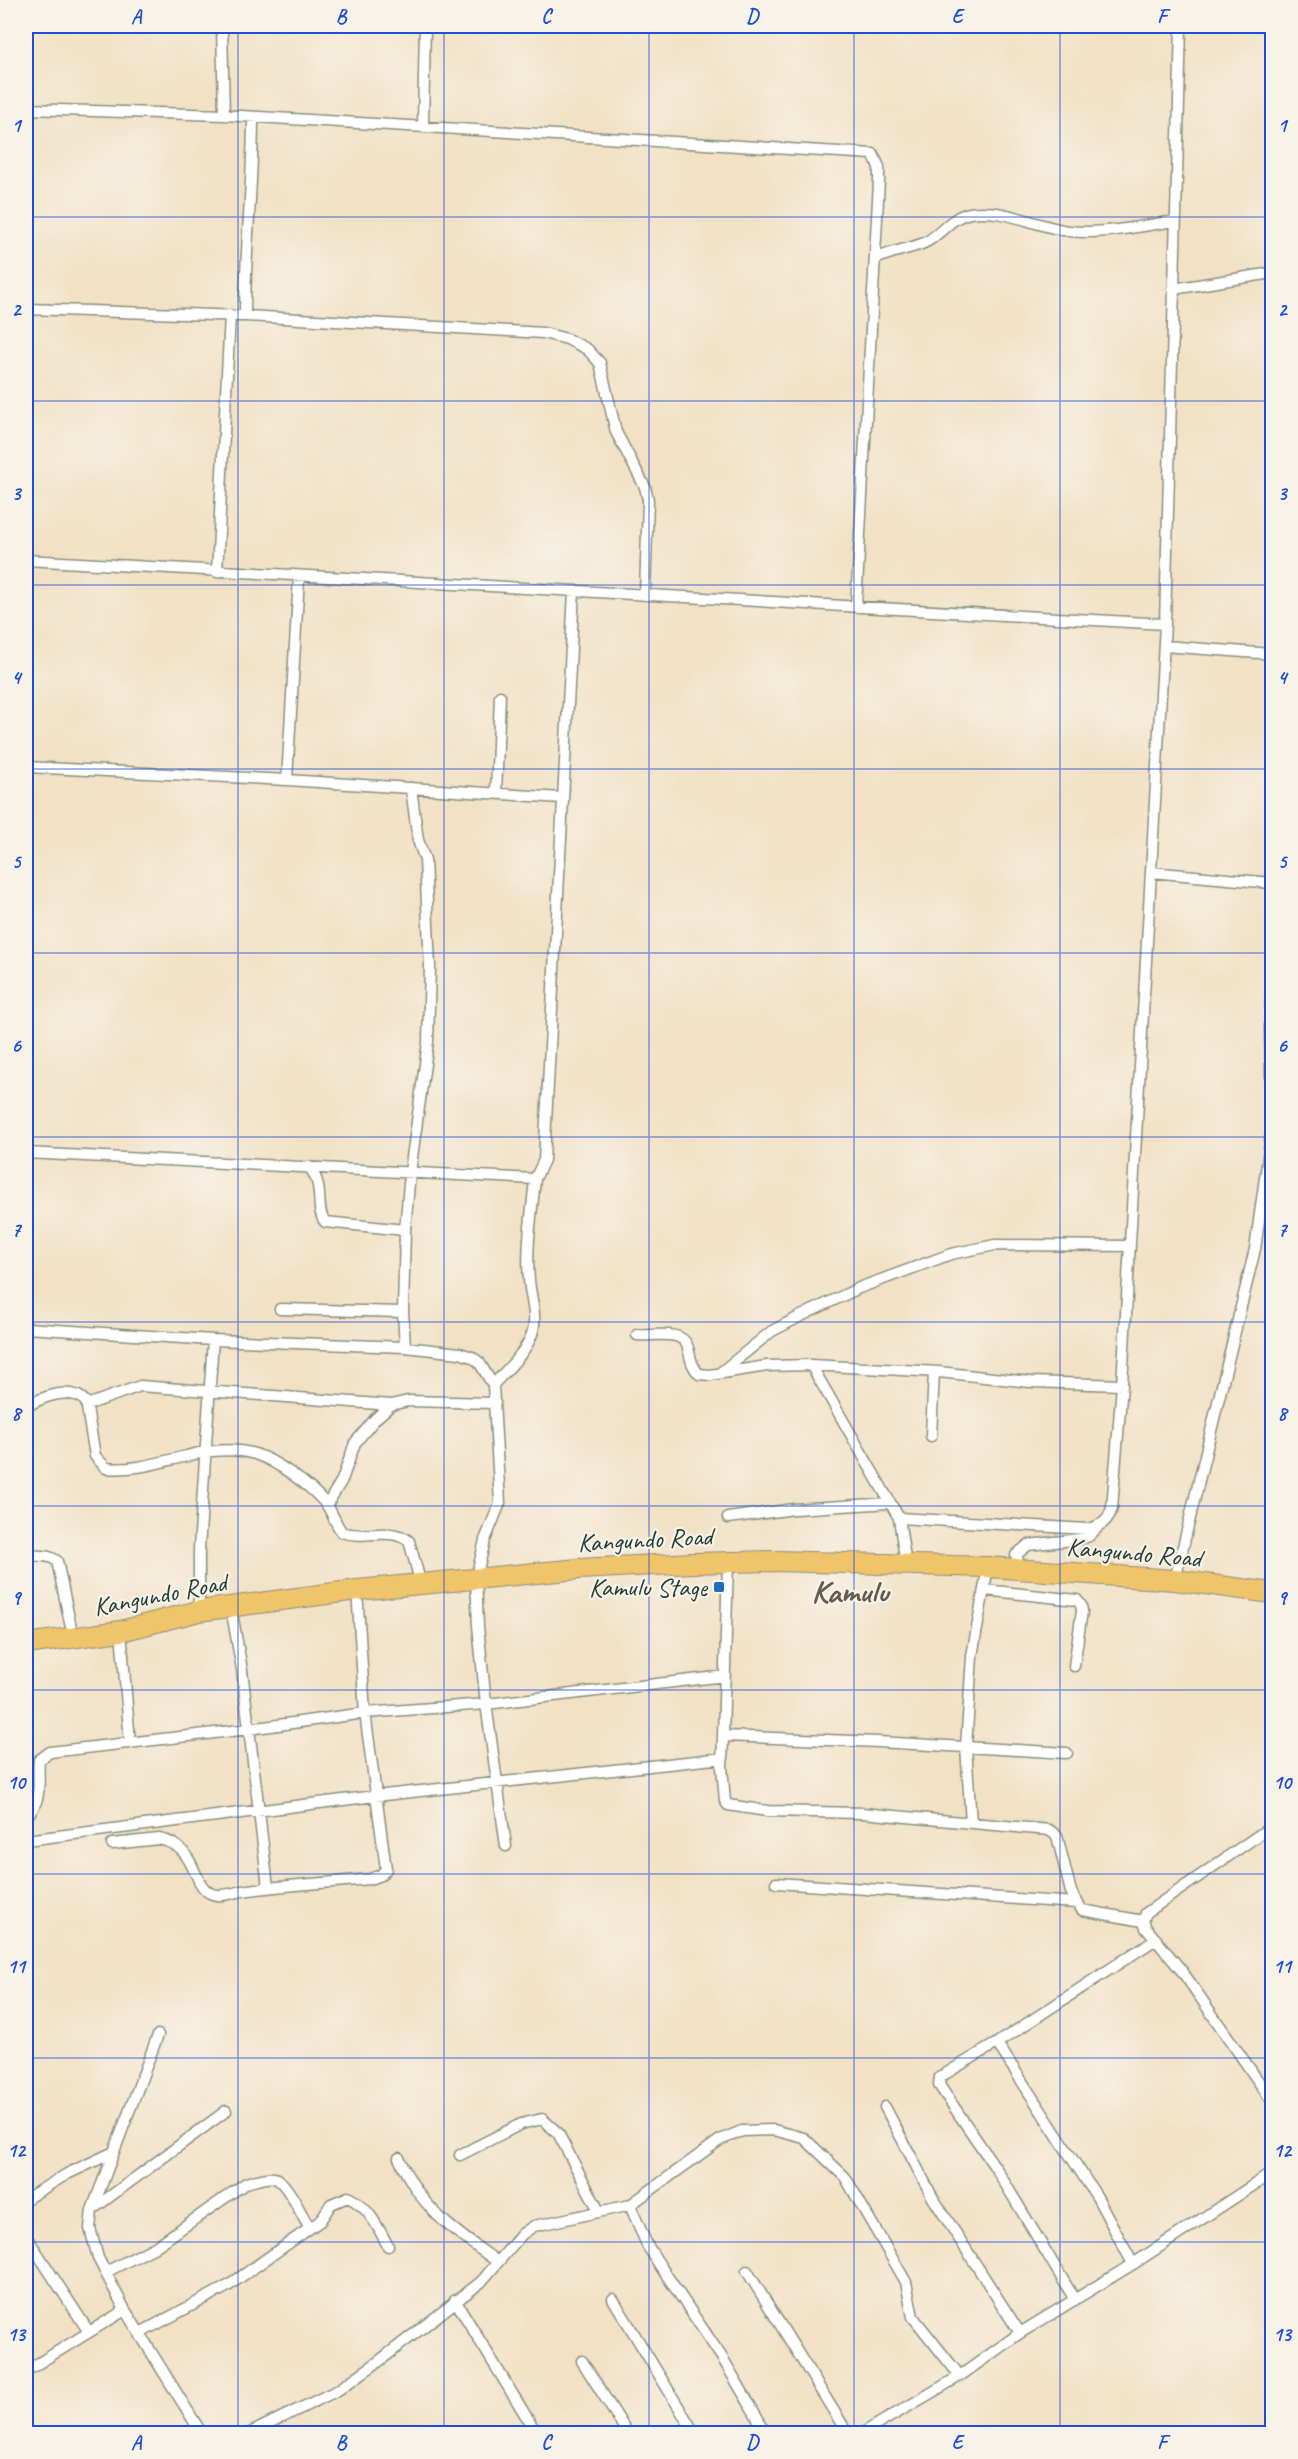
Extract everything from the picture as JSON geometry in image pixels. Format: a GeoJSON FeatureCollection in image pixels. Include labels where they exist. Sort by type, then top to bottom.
{"type":"FeatureCollection","features":[{"type":"Feature","properties":{"kind":"highway","name":"Kangundo Road"},"geometry":{"type":"LineString","coordinates":[[26,1644],[121,1631],[199,1611],[357,1590],[579,1569],[728,1562],[840,1562],[988,1568],[1175,1580],[1272,1593]]}},
{"type":"Feature","properties":{"kind":"street"},"geometry":{"type":"LineString","coordinates":[[222,26],[224,115]]}},
{"type":"Feature","properties":{"kind":"street"},"geometry":{"type":"LineString","coordinates":[[423,126],[425,26]]}},
{"type":"Feature","properties":{"kind":"street"},"geometry":{"type":"LineString","coordinates":[[1021,1570],[1016,1555],[1028,1545],[1081,1539],[1089,1536],[1110,1516],[1112,1508],[1122,1385],[1128,1246],[1164,646],[1181,26]]}},
{"type":"Feature","properties":{"kind":"street"},"geometry":{"type":"LineString","coordinates":[[26,109],[224,115],[873,154],[879,167],[876,259],[856,607]]}},
{"type":"Feature","properties":{"kind":"street"},"geometry":{"type":"LineString","coordinates":[[245,316],[245,263],[254,117]]}},
{"type":"Feature","properties":{"kind":"street"},"geometry":{"type":"LineString","coordinates":[[876,259],[892,251],[924,243],[960,217],[970,213],[998,213],[1049,227],[1092,233],[1175,221]]}},
{"type":"Feature","properties":{"kind":"street"},"geometry":{"type":"LineString","coordinates":[[1173,289],[1272,273]]}},
{"type":"Feature","properties":{"kind":"street"},"geometry":{"type":"LineString","coordinates":[[26,309],[230,315],[543,333],[567,339],[587,349],[600,363],[616,432],[645,487],[649,513],[645,595]]}},
{"type":"Feature","properties":{"kind":"street"},"geometry":{"type":"LineString","coordinates":[[218,572],[230,315]]}},
{"type":"Feature","properties":{"kind":"street"},"geometry":{"type":"LineString","coordinates":[[26,560],[1165,624]]}},
{"type":"Feature","properties":{"kind":"street"},"geometry":{"type":"LineString","coordinates":[[287,780],[299,577]]}},
{"type":"Feature","properties":{"kind":"street"},"geometry":{"type":"LineString","coordinates":[[493,1385],[522,1351],[533,1333],[534,1312],[529,1281],[529,1259],[535,1179],[544,1160],[574,591]]}},
{"type":"Feature","properties":{"kind":"street"},"geometry":{"type":"LineString","coordinates":[[1164,646],[1272,654]]}},
{"type":"Feature","properties":{"kind":"street"},"geometry":{"type":"LineString","coordinates":[[496,793],[500,696]]}},
{"type":"Feature","properties":{"kind":"street"},"geometry":{"type":"LineString","coordinates":[[26,767],[287,780],[562,798]]}},
{"type":"Feature","properties":{"kind":"street"},"geometry":{"type":"LineString","coordinates":[[405,1347],[403,1312],[405,1230],[410,1172],[428,1042],[430,968],[425,860],[418,840],[411,788]]}},
{"type":"Feature","properties":{"kind":"street"},"geometry":{"type":"LineString","coordinates":[[1151,872],[1272,883]]}},
{"type":"Feature","properties":{"kind":"street"},"geometry":{"type":"LineString","coordinates":[[1175,1580],[1255,1249],[1272,1128],[1270,1028],[1272,975]]}},
{"type":"Feature","properties":{"kind":"street"},"geometry":{"type":"LineString","coordinates":[[26,1153],[535,1179]]}},
{"type":"Feature","properties":{"kind":"street"},"geometry":{"type":"LineString","coordinates":[[309,1167],[318,1178],[322,1220],[325,1222],[405,1230]]}},
{"type":"Feature","properties":{"kind":"street"},"geometry":{"type":"LineString","coordinates":[[720,1373],[772,1331],[801,1316],[859,1288],[951,1254],[995,1245],[1128,1246]]}},
{"type":"Feature","properties":{"kind":"street"},"geometry":{"type":"LineString","coordinates":[[280,1309],[403,1312]]}},
{"type":"Feature","properties":{"kind":"street"},"geometry":{"type":"LineString","coordinates":[[26,1328],[213,1340],[405,1347],[460,1353],[479,1362],[493,1385],[500,1503],[485,1540],[476,1578],[478,1626],[486,1704],[506,1846]]}},
{"type":"Feature","properties":{"kind":"street"},"geometry":{"type":"LineString","coordinates":[[637,1335],[666,1335],[681,1339],[687,1343],[692,1366],[699,1374],[766,1366],[811,1365],[934,1372],[1030,1382],[1122,1385]]}},
{"type":"Feature","properties":{"kind":"street"},"geometry":{"type":"LineString","coordinates":[[199,1611],[200,1549],[213,1340]]}},
{"type":"Feature","properties":{"kind":"street"},"geometry":{"type":"LineString","coordinates":[[811,1365],[898,1518],[906,1565]]}},
{"type":"Feature","properties":{"kind":"street"},"geometry":{"type":"LineString","coordinates":[[931,1437],[934,1372]]}},
{"type":"Feature","properties":{"kind":"street"},"geometry":{"type":"LineString","coordinates":[[87,1405],[140,1386],[391,1405],[408,1401],[495,1403]]}},
{"type":"Feature","properties":{"kind":"street"},"geometry":{"type":"LineString","coordinates":[[26,1407],[62,1393],[72,1392],[81,1396],[87,1405],[95,1456],[106,1468],[123,1470],[136,1468],[206,1451],[256,1454],[295,1476],[327,1505],[342,1532],[394,1534],[409,1541],[421,1584]]}},
{"type":"Feature","properties":{"kind":"street"},"geometry":{"type":"LineString","coordinates":[[327,1505],[342,1480],[355,1443],[375,1419],[391,1405]]}},
{"type":"Feature","properties":{"kind":"street"},"geometry":{"type":"LineString","coordinates":[[728,1518],[794,1509],[890,1503]]}},
{"type":"Feature","properties":{"kind":"street"},"geometry":{"type":"LineString","coordinates":[[898,1518],[1088,1529],[1098,1527]]}},
{"type":"Feature","properties":{"kind":"street"},"geometry":{"type":"LineString","coordinates":[[26,1556],[52,1557],[57,1561],[73,1637]]}},
{"type":"Feature","properties":{"kind":"street"},"geometry":{"type":"LineString","coordinates":[[728,1562],[723,1736],[725,1801],[733,1808],[862,1813],[1054,1832],[1058,1836],[1071,1892],[1076,1903],[1082,1910],[1089,1913],[1143,1921],[1182,1971],[1272,2102]]}},
{"type":"Feature","properties":{"kind":"street"},"geometry":{"type":"LineString","coordinates":[[971,1823],[966,1747],[972,1656],[988,1568]]}},
{"type":"Feature","properties":{"kind":"street"},"geometry":{"type":"LineString","coordinates":[[112,1844],[166,1840],[189,1858],[206,1890],[216,1895],[267,1887],[370,1879],[381,1875],[387,1869],[365,1713],[357,1590]]}},
{"type":"Feature","properties":{"kind":"street"},"geometry":{"type":"LineString","coordinates":[[985,1590],[1077,1600],[1082,1611],[1074,1666]]}},
{"type":"Feature","properties":{"kind":"street"},"geometry":{"type":"LineString","coordinates":[[231,1607],[249,1729],[267,1887]]}},
{"type":"Feature","properties":{"kind":"street"},"geometry":{"type":"LineString","coordinates":[[121,1631],[130,1743]]}},
{"type":"Feature","properties":{"kind":"street"},"geometry":{"type":"LineString","coordinates":[[26,1817],[40,1793],[39,1760],[50,1752],[365,1713],[486,1704],[725,1676]]}},
{"type":"Feature","properties":{"kind":"street"},"geometry":{"type":"LineString","coordinates":[[723,1736],[1067,1753]]}},
{"type":"Feature","properties":{"kind":"street"},"geometry":{"type":"LineString","coordinates":[[26,1840],[375,1796],[723,1758]]}},
{"type":"Feature","properties":{"kind":"street"},"geometry":{"type":"LineString","coordinates":[[158,1824],[166,1840]]}},
{"type":"Feature","properties":{"kind":"street"},"geometry":{"type":"LineString","coordinates":[[1143,1921],[1146,1914],[1272,1826]]}},
{"type":"Feature","properties":{"kind":"street"},"geometry":{"type":"LineString","coordinates":[[776,1882],[1076,1903]]}},
{"type":"Feature","properties":{"kind":"street"},"geometry":{"type":"LineString","coordinates":[[1075,2300],[997,2170],[939,2085],[940,2078],[1156,1939]]}},
{"type":"Feature","properties":{"kind":"street"},"geometry":{"type":"LineString","coordinates":[[158,2035],[92,2210],[90,2228],[98,2258],[125,2310],[202,2433]]}},
{"type":"Feature","properties":{"kind":"street"},"geometry":{"type":"LineString","coordinates":[[997,2043],[1096,2197],[1133,2264]]}},
{"type":"Feature","properties":{"kind":"street"},"geometry":{"type":"LineString","coordinates":[[885,2107],[933,2198],[1020,2332]]}},
{"type":"Feature","properties":{"kind":"street"},"geometry":{"type":"LineString","coordinates":[[92,2210],[225,2111]]}},
{"type":"Feature","properties":{"kind":"street"},"geometry":{"type":"LineString","coordinates":[[460,2155],[521,2124],[542,2119],[558,2133],[599,2211]]}},
{"type":"Feature","properties":{"kind":"street"},"geometry":{"type":"LineString","coordinates":[[248,2433],[338,2390],[378,2362],[454,2300],[481,2282],[522,2234],[534,2226],[630,2205],[720,2140],[742,2131],[774,2130],[804,2138],[845,2177],[906,2282],[913,2317],[960,2376]]}},
{"type":"Feature","properties":{"kind":"street"},"geometry":{"type":"LineString","coordinates":[[26,2199],[67,2174],[114,2152]]}},
{"type":"Feature","properties":{"kind":"street"},"geometry":{"type":"LineString","coordinates":[[399,2158],[410,2182],[442,2222],[498,2262]]}},
{"type":"Feature","properties":{"kind":"street"},"geometry":{"type":"LineString","coordinates":[[861,2433],[960,2376],[1020,2332],[1133,2264],[1272,2173]]}},
{"type":"Feature","properties":{"kind":"street"},"geometry":{"type":"LineString","coordinates":[[106,2272],[155,2247],[246,2183],[262,2179],[275,2178],[284,2185],[309,2227]]}},
{"type":"Feature","properties":{"kind":"street"},"geometry":{"type":"LineString","coordinates":[[140,2333],[228,2286],[320,2221],[331,2204],[348,2197],[361,2204],[375,2222],[388,2246]]}},
{"type":"Feature","properties":{"kind":"street"},"geometry":{"type":"LineString","coordinates":[[630,2205],[656,2260],[723,2359],[767,2433]]}},
{"type":"Feature","properties":{"kind":"street"},"geometry":{"type":"LineString","coordinates":[[30,2242],[89,2332]]}},
{"type":"Feature","properties":{"kind":"street"},"geometry":{"type":"LineString","coordinates":[[747,2271],[848,2433]]}},
{"type":"Feature","properties":{"kind":"street"},"geometry":{"type":"LineString","coordinates":[[613,2299],[694,2433]]}},
{"type":"Feature","properties":{"kind":"street"},"geometry":{"type":"LineString","coordinates":[[454,2300],[537,2433]]}},
{"type":"Feature","properties":{"kind":"street"},"geometry":{"type":"LineString","coordinates":[[26,2371],[125,2310]]}},
{"type":"Feature","properties":{"kind":"street"},"geometry":{"type":"LineString","coordinates":[[582,2361],[627,2433]]}},
{"type":"Feature","properties":{"kind":"place","name":"Kamulu Stage"},"geometry":{"type":"Point","coordinates":[719,1587]}},
{"type":"Feature","properties":{"kind":"district","name":"Kamulu"},"geometry":{"type":"Point","coordinates":[850,1591]}}]}
